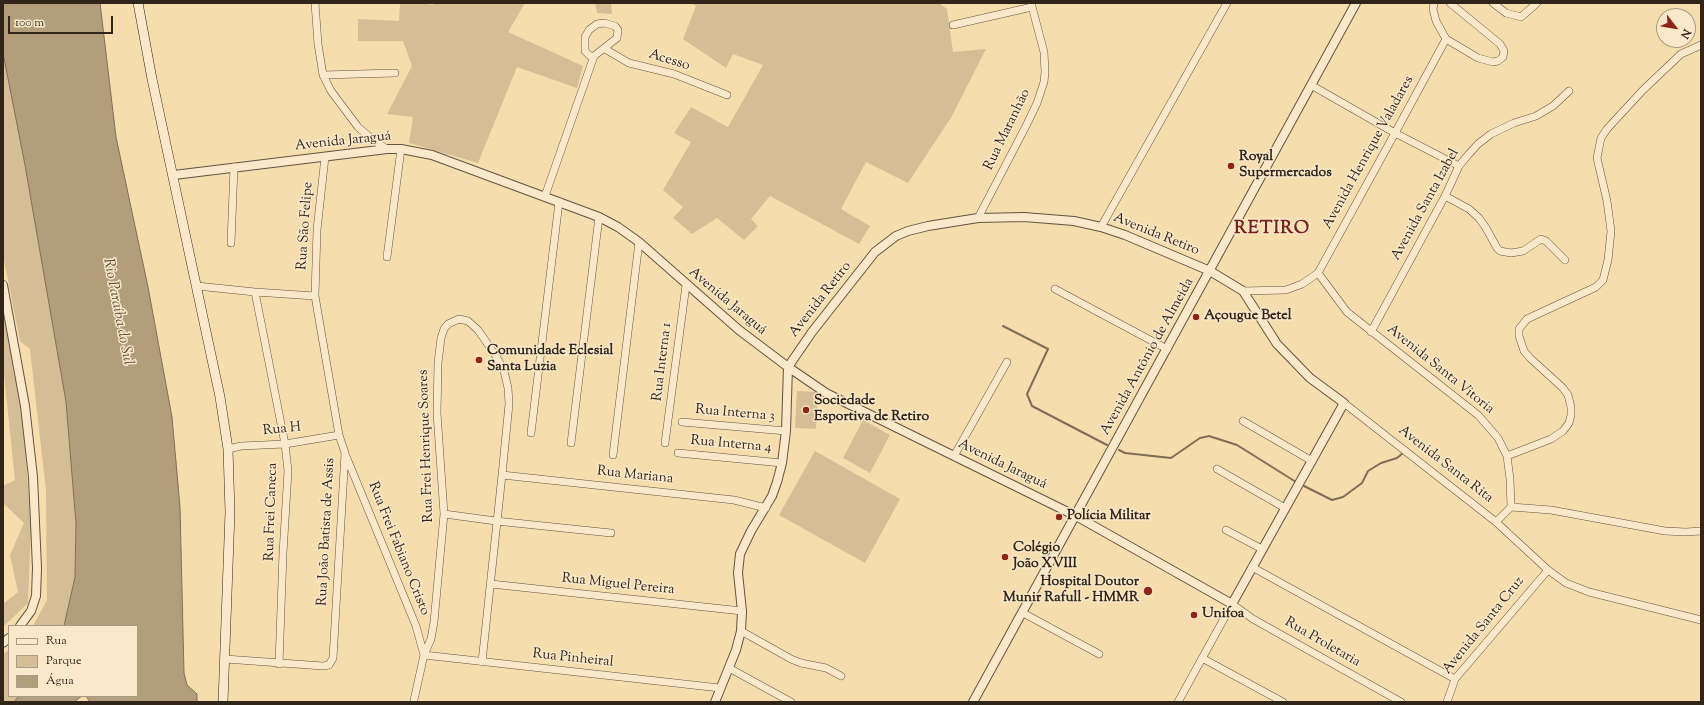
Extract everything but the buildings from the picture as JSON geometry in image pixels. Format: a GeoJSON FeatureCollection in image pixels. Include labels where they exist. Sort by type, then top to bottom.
{"type":"FeatureCollection","features":[{"type":"Feature","properties":{"kind":"main road"},"geometry":{"type":"LineString","coordinates":[[138,3],[152,79],[174,174],[220,397],[228,449],[230,512],[223,702]]}},
{"type":"Feature","properties":{"kind":"street"},"geometry":{"type":"LineString","coordinates":[[315,3],[318,44],[323,75],[331,91],[358,126],[373,140],[387,149]]}},
{"type":"Feature","properties":{"kind":"street"},"geometry":{"type":"LineString","coordinates":[[1101,227],[1227,3]]}},
{"type":"Feature","properties":{"kind":"street","name":"Avenida Antônio de Almeida"},"geometry":{"type":"LineString","coordinates":[[974,702],[1356,3]]}},
{"type":"Feature","properties":{"kind":"street"},"geometry":{"type":"LineString","coordinates":[[1434,3],[1432,9],[1436,21],[1446,39],[1478,58],[1493,62],[1498,61],[1503,57],[1504,51],[1500,44],[1450,3]]}},
{"type":"Feature","properties":{"kind":"street"},"geometry":{"type":"LineString","coordinates":[[1493,3],[1506,13],[1521,17],[1537,3]]}},
{"type":"Feature","properties":{"kind":"street"},"geometry":{"type":"LineString","coordinates":[[953,25],[1031,5]]}},
{"type":"Feature","properties":{"kind":"street","name":"Rua Maranhão"},"geometry":{"type":"LineString","coordinates":[[978,218],[1027,124],[1037,103],[1044,82],[1044,52],[1031,5]]}},
{"type":"Feature","properties":{"kind":"street"},"geometry":{"type":"LineString","coordinates":[[545,196],[594,56],[605,49],[617,38],[619,34],[618,30],[610,24],[597,24],[589,30],[585,37],[585,51],[590,56],[594,56]]}},
{"type":"Feature","properties":{"kind":"street","name":"Avenida Henrique Valadares"},"geometry":{"type":"LineString","coordinates":[[1243,291],[1286,290],[1302,284],[1318,273],[1446,39]]}},
{"type":"Feature","properties":{"kind":"street"},"geometry":{"type":"LineString","coordinates":[[1507,456],[1551,439],[1563,431],[1569,423],[1572,407],[1568,396],[1563,388],[1524,351],[1519,336],[1519,329],[1527,319],[1596,288],[1603,280],[1608,260],[1611,231],[1607,201],[1597,158],[1601,138],[1606,129],[1643,90],[1681,54],[1701,45]]}},
{"type":"Feature","properties":{"kind":"street","name":"Acesso"},"geometry":{"type":"LineString","coordinates":[[605,49],[629,62],[674,74],[727,94]]}},
{"type":"Feature","properties":{"kind":"street"},"geometry":{"type":"LineString","coordinates":[[323,75],[395,73]]}},
{"type":"Feature","properties":{"kind":"street"},"geometry":{"type":"LineString","coordinates":[[1311,85],[1395,134],[1459,166]]}},
{"type":"Feature","properties":{"kind":"street","name":"Avenida Santa Izabel"},"geometry":{"type":"LineString","coordinates":[[1371,332],[1445,196],[1459,166],[1478,144],[1491,134],[1514,123],[1536,116],[1553,106],[1569,91]]}},
{"type":"Feature","properties":{"kind":"street","name":"Avenida Jaraguá"},"geometry":{"type":"LineString","coordinates":[[174,174],[387,149],[401,149],[432,155],[545,196],[618,227],[639,242],[686,285],[739,330],[788,367],[826,393],[1076,516],[1232,604]]}},
{"type":"Feature","properties":{"kind":"street"},"geometry":{"type":"LineString","coordinates":[[387,257],[401,149]]}},
{"type":"Feature","properties":{"kind":"street","name":"Rua São Felipe"},"geometry":{"type":"LineString","coordinates":[[315,296],[317,230],[325,157]]}},
{"type":"Feature","properties":{"kind":"street"},"geometry":{"type":"LineString","coordinates":[[231,243],[234,167]]}},
{"type":"Feature","properties":{"kind":"street"},"geometry":{"type":"LineString","coordinates":[[1445,196],[1469,209],[1480,218],[1496,248],[1500,251],[1511,253],[1523,252],[1541,239],[1546,241],[1565,260]]}},
{"type":"Feature","properties":{"kind":"street"},"geometry":{"type":"LineString","coordinates":[[531,434],[558,202]]}},
{"type":"Feature","properties":{"kind":"street","name":"Avenida Retiro"},"geometry":{"type":"LineString","coordinates":[[788,367],[846,288],[875,252],[896,236],[908,231],[978,218],[1024,217],[1074,221],[1101,227],[1210,271]]}},
{"type":"Feature","properties":{"kind":"street"},"geometry":{"type":"LineString","coordinates":[[571,443],[599,218]]}},
{"type":"Feature","properties":{"kind":"street"},"geometry":{"type":"LineString","coordinates":[[612,455],[639,242]]}},
{"type":"Feature","properties":{"kind":"street","name":"Avenida Santa Rita"},"geometry":{"type":"LineString","coordinates":[[1210,271],[1243,291],[1277,344],[1310,378],[1496,522],[1548,570],[1566,583],[1581,590],[1701,620]]}},
{"type":"Feature","properties":{"kind":"street","name":"Avenida Santa Vitoria"},"geometry":{"type":"LineString","coordinates":[[1318,273],[1348,312],[1371,332],[1478,415],[1498,438],[1507,456],[1511,507]]}},
{"type":"Feature","properties":{"kind":"street"},"geometry":{"type":"LineString","coordinates":[[3,285],[25,406],[33,476],[38,568],[36,596],[31,611],[21,625]]}},
{"type":"Feature","properties":{"kind":"street","name":"Rua Interna 1"},"geometry":{"type":"LineString","coordinates":[[665,443],[686,285]]}},
{"type":"Feature","properties":{"kind":"street"},"geometry":{"type":"LineString","coordinates":[[197,286],[315,296]]}},
{"type":"Feature","properties":{"kind":"street"},"geometry":{"type":"LineString","coordinates":[[1055,289],[1167,350]]}},
{"type":"Feature","properties":{"kind":"street","name":"Rua Frei Caneca"},"geometry":{"type":"LineString","coordinates":[[255,292],[285,444],[288,471],[283,553],[280,664]]}},
{"type":"Feature","properties":{"kind":"street","name":"Rua João Batista de Assis"},"geometry":{"type":"LineString","coordinates":[[225,659],[323,666],[329,665],[334,658],[345,453],[339,435],[315,296]]}},
{"type":"Feature","properties":{"kind":"street","name":"Rua Frei Henrique Soares"},"geometry":{"type":"LineString","coordinates":[[414,700],[424,655],[431,639],[434,622],[444,514],[437,412],[438,363],[441,338],[444,329],[448,324],[455,320],[465,319],[471,323],[496,356],[504,371],[508,388],[509,404],[482,662]]}},
{"type":"Feature","properties":{"kind":"street"},"geometry":{"type":"LineString","coordinates":[[954,456],[1007,362]]}},
{"type":"Feature","properties":{"kind":"street"},"geometry":{"type":"LineString","coordinates":[[714,702],[736,650],[741,631],[742,611],[738,573],[740,554],[751,531],[766,508],[778,482],[786,431],[788,367]]}},
{"type":"Feature","properties":{"kind":"street"},"geometry":{"type":"LineString","coordinates":[[1178,702],[1344,403]]}},
{"type":"Feature","properties":{"kind":"street"},"geometry":{"type":"LineString","coordinates":[[1243,421],[1312,461]]}},
{"type":"Feature","properties":{"kind":"street","name":"Rua Interna 3"},"geometry":{"type":"LineString","coordinates":[[682,422],[786,431]]}},
{"type":"Feature","properties":{"kind":"street","name":"Rua H"},"geometry":{"type":"LineString","coordinates":[[228,449],[241,446],[285,444],[339,435]]}},
{"type":"Feature","properties":{"kind":"street","name":"Rua Frei Fabiano Cristo"},"geometry":{"type":"LineString","coordinates":[[345,453],[416,626],[424,655]]}},
{"type":"Feature","properties":{"kind":"street","name":"Rua Interna 4"},"geometry":{"type":"LineString","coordinates":[[678,453],[782,463]]}},
{"type":"Feature","properties":{"kind":"street"},"geometry":{"type":"LineString","coordinates":[[1217,469],[1285,508]]}},
{"type":"Feature","properties":{"kind":"street","name":"Rua Mariana"},"geometry":{"type":"LineString","coordinates":[[502,475],[734,500],[766,508]]}},
{"type":"Feature","properties":{"kind":"street"},"geometry":{"type":"LineString","coordinates":[[1496,522],[1511,507],[1551,510],[1665,531],[1701,531]]}},
{"type":"Feature","properties":{"kind":"street"},"geometry":{"type":"LineString","coordinates":[[444,514],[496,522],[611,533]]}},
{"type":"Feature","properties":{"kind":"street"},"geometry":{"type":"LineString","coordinates":[[1226,530],[1262,549]]}},
{"type":"Feature","properties":{"kind":"street"},"geometry":{"type":"LineString","coordinates":[[1252,567],[1455,678]]}},
{"type":"Feature","properties":{"kind":"street","name":"Avenida Santa Cruz"},"geometry":{"type":"LineString","coordinates":[[1447,702],[1455,678],[1548,570]]}},
{"type":"Feature","properties":{"kind":"street","name":"Rua Miguel Pereira"},"geometry":{"type":"LineString","coordinates":[[491,584],[742,611]]}},
{"type":"Feature","properties":{"kind":"street","name":"Rua Proletaria"},"geometry":{"type":"LineString","coordinates":[[1232,604],[1253,619],[1401,702]]}},
{"type":"Feature","properties":{"kind":"street"},"geometry":{"type":"LineString","coordinates":[[1023,613],[1099,654]]}},
{"type":"Feature","properties":{"kind":"street"},"geometry":{"type":"LineString","coordinates":[[741,631],[791,659],[801,663],[826,668],[841,676]]}},
{"type":"Feature","properties":{"kind":"street","name":"Rua Pinheiral"},"geometry":{"type":"LineString","coordinates":[[424,655],[720,688]]}},
{"type":"Feature","properties":{"kind":"street"},"geometry":{"type":"LineString","coordinates":[[1202,658],[1284,702]]}},
{"type":"Feature","properties":{"kind":"street"},"geometry":{"type":"LineString","coordinates":[[729,668],[791,702]]}},
{"type":"Feature","properties":{"kind":"green space"},"geometry":{"type":"Polygon","coordinates":[[[400,3],[420,3],[433,5],[433,3],[525,3],[508,32],[583,66],[577,88],[517,67],[478,163],[409,143],[413,117],[387,114],[412,66],[403,41],[358,41],[358,19],[399,21],[400,3]]]}},
{"type":"Feature","properties":{"kind":"green space"},"geometry":{"type":"Polygon","coordinates":[[[595,3],[611,3],[612,14],[597,13],[595,3]]]}},
{"type":"Feature","properties":{"kind":"green space"},"geometry":{"type":"Polygon","coordinates":[[[691,3],[939,3],[947,9],[953,52],[986,49],[952,116],[908,183],[866,162],[841,209],[870,226],[859,244],[770,196],[751,219],[758,226],[744,240],[717,218],[692,234],[673,218],[683,207],[663,190],[691,142],[674,133],[691,107],[728,127],[763,65],[733,54],[726,68],[683,39],[696,6],[691,3]]]}},
{"type":"Feature","properties":{"kind":"green space"},"geometry":{"type":"Polygon","coordinates":[[[3,53],[25,165],[66,402],[76,523],[75,577],[64,625],[34,625],[47,600],[46,491],[30,349],[20,341],[3,255],[3,53]]]}},
{"type":"Feature","properties":{"kind":"green space"},"geometry":{"type":"Polygon","coordinates":[[[3,313],[22,409],[31,525],[28,603],[3,627],[3,604],[18,592],[10,555],[24,523],[3,503],[3,486],[15,480],[3,365],[3,313]]]}},
{"type":"Feature","properties":{"kind":"green space","name":"Sociedade Esportiva de Retiro"},"geometry":{"type":"Polygon","coordinates":[[[797,391],[818,392],[816,429],[795,428],[797,391]]]}},
{"type":"Feature","properties":{"kind":"green space"},"geometry":{"type":"Polygon","coordinates":[[[863,420],[890,435],[870,473],[843,458],[863,420]]]}},
{"type":"Feature","properties":{"kind":"green space"},"geometry":{"type":"Polygon","coordinates":[[[815,451],[900,499],[865,563],[779,515],[815,451]]]}},
{"type":"Feature","properties":{"kind":"green space"},"geometry":{"type":"Polygon","coordinates":[[[8,651],[8,697],[18,697],[14,702],[3,702],[3,654],[8,651]]]}},
{"type":"Feature","properties":{"kind":"water","name":"Rio Paraíba do Sul"},"geometry":{"type":"Polygon","coordinates":[[[3,3],[100,3],[116,137],[148,287],[172,417],[180,507],[184,673],[187,685],[197,694],[197,702],[90,702],[87,697],[138,697],[138,625],[64,625],[75,577],[76,523],[66,402],[25,165],[3,53],[3,3]]]}},
{"type":"Feature","properties":{"kind":"water"},"geometry":{"type":"Polygon","coordinates":[[[18,697],[81,697],[74,702],[14,702],[18,697]]]}},
{"type":"Feature","properties":{"kind":"waterway"},"geometry":{"type":"LineString","coordinates":[[1003,326],[1048,349],[1027,394],[1032,406],[1107,445]]}},
{"type":"Feature","properties":{"kind":"waterway"},"geometry":{"type":"LineString","coordinates":[[1119,450],[1125,453],[1171,458],[1200,438],[1209,436],[1237,445],[1296,482]]}},
{"type":"Feature","properties":{"kind":"waterway"},"geometry":{"type":"LineString","coordinates":[[1304,486],[1332,500],[1343,497],[1362,483],[1368,471],[1381,463],[1397,458],[1403,453]]}},
{"type":"Feature","properties":{"kind":"place","name":"Royal Supermercados"},"geometry":{"type":"Point","coordinates":[1231,166]}},
{"type":"Feature","properties":{"kind":"place","name":"Açougue Betel"},"geometry":{"type":"Point","coordinates":[1196,317]}},
{"type":"Feature","properties":{"kind":"place","name":"Comunidade Eclesial Santa Luzia"},"geometry":{"type":"Point","coordinates":[479,360]}},
{"type":"Feature","properties":{"kind":"place","name":"Sociedade Esportiva de Retiro"},"geometry":{"type":"Point","coordinates":[806,410]}},
{"type":"Feature","properties":{"kind":"place","name":"Polícia Militar"},"geometry":{"type":"Point","coordinates":[1059,517]}},
{"type":"Feature","properties":{"kind":"place","name":"Colégio João XVIII"},"geometry":{"type":"Point","coordinates":[1005,557]}},
{"type":"Feature","properties":{"kind":"place","name":"Hospital Doutor Munir Rafull - HMMR"},"geometry":{"type":"Point","coordinates":[1148,591]}},
{"type":"Feature","properties":{"kind":"place","name":"Unifoa"},"geometry":{"type":"Point","coordinates":[1194,615]}},
{"type":"Feature","properties":{"kind":"district","name":"RETIRO"},"geometry":{"type":"Point","coordinates":[1272,230]}}]}
